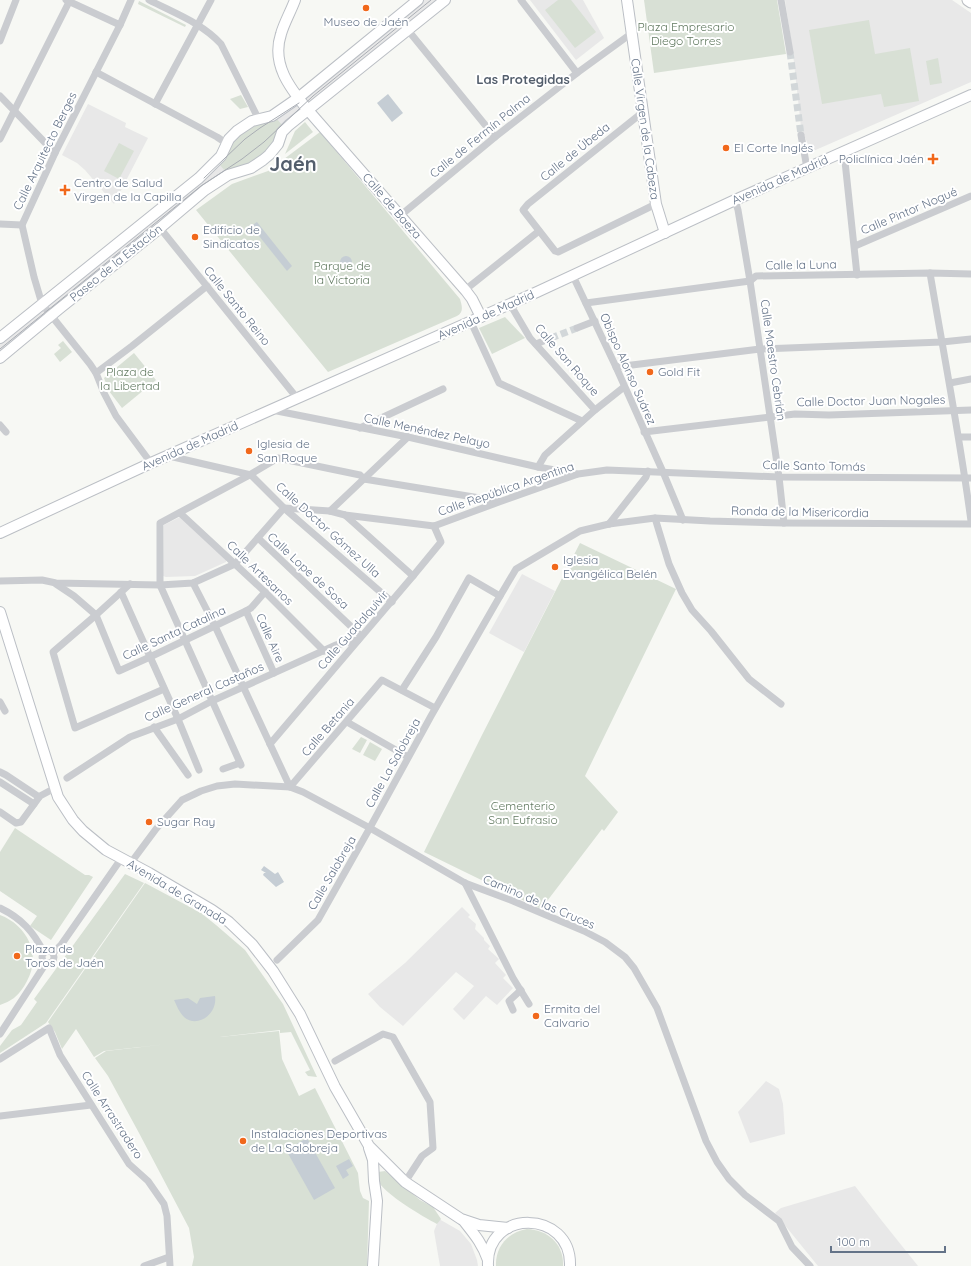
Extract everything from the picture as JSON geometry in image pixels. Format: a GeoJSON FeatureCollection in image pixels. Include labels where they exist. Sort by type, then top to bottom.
{"type":"FeatureCollection","features":[{"type":"Feature","properties":{"kind":"street"},"geometry":{"type":"LineString","coordinates":[[0,41],[16,0]]}},
{"type":"Feature","properties":{"kind":"street","name":"Calle Arquitecto Berges"},"geometry":{"type":"LineString","coordinates":[[131,0],[120,25],[55,153],[22,226],[42,304],[96,373],[116,416],[151,463]]}},
{"type":"Feature","properties":{"kind":"street"},"geometry":{"type":"LineString","coordinates":[[149,0],[213,35],[221,44],[258,118]]}},
{"type":"Feature","properties":{"kind":"street"},"geometry":{"type":"LineString","coordinates":[[155,104],[211,0]]}},
{"type":"Feature","properties":{"kind":"street","name":"Calle de Baeza"},"geometry":{"type":"LineString","coordinates":[[295,0],[280,35],[278,52],[282,73],[298,98],[465,290],[472,299],[481,317]]}},
{"type":"Feature","properties":{"kind":"street"},"geometry":{"type":"LineString","coordinates":[[96,72],[218,137],[226,143],[236,131],[246,124],[258,118],[272,116],[298,98],[418,0]]}},
{"type":"Feature","properties":{"kind":"street"},"geometry":{"type":"LineString","coordinates":[[308,109],[445,0]]}},
{"type":"Feature","properties":{"kind":"street"},"geometry":{"type":"LineString","coordinates":[[521,0],[577,73]]}},
{"type":"Feature","properties":{"kind":"street","name":"Calle Virgen de la Cabeza"},"geometry":{"type":"LineString","coordinates":[[627,0],[656,204],[665,233]]}},
{"type":"Feature","properties":{"kind":"street"},"geometry":{"type":"LineString","coordinates":[[780,0],[790,52]]}},
{"type":"Feature","properties":{"kind":"street"},"geometry":{"type":"LineString","coordinates":[[0,139],[67,1],[83,4],[120,25]]}},
{"type":"Feature","properties":{"kind":"street"},"geometry":{"type":"LineString","coordinates":[[407,29],[495,137]]}},
{"type":"Feature","properties":{"kind":"street","name":"Calle de Fermín Palma"},"geometry":{"type":"LineString","coordinates":[[401,215],[495,137],[577,73],[632,33]]}},
{"type":"Feature","properties":{"kind":"street","name":"Avenida de Madrid"},"geometry":{"type":"LineString","coordinates":[[0,533],[151,463],[471,322],[735,200],[971,95]]}},
{"type":"Feature","properties":{"kind":"street"},"geometry":{"type":"LineString","coordinates":[[0,96],[55,153]]}},
{"type":"Feature","properties":{"kind":"street","name":"Paseo de la Estación"},"geometry":{"type":"LineString","coordinates":[[0,358],[205,190],[234,172],[251,168],[263,160],[278,144],[282,132],[308,109]]}},
{"type":"Feature","properties":{"kind":"street","name":"Calle de Úbeda"},"geometry":{"type":"LineString","coordinates":[[539,230],[523,210],[528,204],[643,112]]}},
{"type":"Feature","properties":{"kind":"street"},"geometry":{"type":"LineString","coordinates":[[801,136],[807,168]]}},
{"type":"Feature","properties":{"kind":"street","name":"Paseo de la Estación"},"geometry":{"type":"LineString","coordinates":[[0,338],[199,178],[221,156],[226,143]]}},
{"type":"Feature","properties":{"kind":"street"},"geometry":{"type":"LineString","coordinates":[[844,152],[857,275]]}},
{"type":"Feature","properties":{"kind":"street","name":"Calle Pintor Nogué"},"geometry":{"type":"LineString","coordinates":[[855,246],[971,196]]}},
{"type":"Feature","properties":{"kind":"street","name":"Calle Maestro Cebrián"},"geometry":{"type":"LineString","coordinates":[[735,200],[750,281],[779,477],[784,523]]}},
{"type":"Feature","properties":{"kind":"street"},"geometry":{"type":"LineString","coordinates":[[465,290],[539,230],[555,251],[560,252],[656,204]]}},
{"type":"Feature","properties":{"kind":"street"},"geometry":{"type":"LineString","coordinates":[[0,224],[22,226]]}},
{"type":"Feature","properties":{"kind":"street","name":"Calle Santo Reino"},"geometry":{"type":"LineString","coordinates":[[160,228],[297,398]]}},
{"type":"Feature","properties":{"kind":"street"},"geometry":{"type":"LineString","coordinates":[[930,273],[959,437],[968,478],[971,521]]}},
{"type":"Feature","properties":{"kind":"street","name":"Calle la Luna"},"geometry":{"type":"LineString","coordinates":[[586,303],[750,281],[756,276],[930,273],[971,274]]}},
{"type":"Feature","properties":{"kind":"street","name":"Obispo Alonso Suárez"},"geometry":{"type":"LineString","coordinates":[[573,276],[616,367],[683,520]]}},
{"type":"Feature","properties":{"kind":"street"},"geometry":{"type":"LineString","coordinates":[[96,373],[206,286]]}},
{"type":"Feature","properties":{"kind":"street","name":"Calle San Roque"},"geometry":{"type":"LineString","coordinates":[[510,304],[530,338],[595,410]]}},
{"type":"Feature","properties":{"kind":"street"},"geometry":{"type":"LineString","coordinates":[[577,328],[595,321]]}},
{"type":"Feature","properties":{"kind":"street"},"geometry":{"type":"LineString","coordinates":[[471,322],[499,383],[582,421]]}},
{"type":"Feature","properties":{"kind":"street"},"geometry":{"type":"LineString","coordinates":[[536,344],[551,338]]}},
{"type":"Feature","properties":{"kind":"street"},"geometry":{"type":"LineString","coordinates":[[616,367],[760,349],[942,342],[971,339]]}},
{"type":"Feature","properties":{"kind":"street"},"geometry":{"type":"LineString","coordinates":[[950,383],[971,379]]}},
{"type":"Feature","properties":{"kind":"street"},"geometry":{"type":"LineString","coordinates":[[538,467],[545,455],[582,421],[624,387]]}},
{"type":"Feature","properties":{"kind":"street"},"geometry":{"type":"LineString","coordinates":[[360,428],[443,389]]}},
{"type":"Feature","properties":{"kind":"street","name":"Calle Menéndez Pelayo"},"geometry":{"type":"LineString","coordinates":[[272,410],[408,437],[538,467],[578,474]]}},
{"type":"Feature","properties":{"kind":"street","name":"Calle Doctor Juan Nogales"},"geometry":{"type":"LineString","coordinates":[[644,432],[795,414],[829,415],[971,410]]}},
{"type":"Feature","properties":{"kind":"street"},"geometry":{"type":"LineString","coordinates":[[0,425],[6,432]]}},
{"type":"Feature","properties":{"kind":"street"},"geometry":{"type":"LineString","coordinates":[[384,432],[391,439],[393,450]]}},
{"type":"Feature","properties":{"kind":"street"},"geometry":{"type":"LineString","coordinates":[[330,511],[408,437]]}},
{"type":"Feature","properties":{"kind":"street"},"geometry":{"type":"LineString","coordinates":[[959,437],[971,437]]}},
{"type":"Feature","properties":{"kind":"street"},"geometry":{"type":"LineString","coordinates":[[169,456],[251,475]]}},
{"type":"Feature","properties":{"kind":"street"},"geometry":{"type":"LineString","coordinates":[[223,768],[241,764],[160,585],[160,523],[251,475],[278,458],[360,475],[364,479],[499,502]]}},
{"type":"Feature","properties":{"kind":"street","name":"Calle República Argentina"},"geometry":{"type":"LineString","coordinates":[[284,508],[330,511],[344,515],[434,526],[578,474],[607,470],[663,472]]}},
{"type":"Feature","properties":{"kind":"street"},"geometry":{"type":"LineString","coordinates":[[608,524],[646,477],[648,471]]}},
{"type":"Feature","properties":{"kind":"street","name":"Calle Santo Tomás"},"geometry":{"type":"LineString","coordinates":[[663,472],[779,477],[968,478]]}},
{"type":"Feature","properties":{"kind":"street","name":"Calle Doctor Gómez Ulla"},"geometry":{"type":"LineString","coordinates":[[251,475],[284,508],[392,602]]}},
{"type":"Feature","properties":{"kind":"street"},"geometry":{"type":"LineString","coordinates":[[0,581],[42,580],[56,584],[160,585],[193,583],[235,564],[284,508]]}},
{"type":"Feature","properties":{"kind":"street"},"geometry":{"type":"LineString","coordinates":[[620,509],[628,521]]}},
{"type":"Feature","properties":{"kind":"street","name":"Calle Artesanos"},"geometry":{"type":"LineString","coordinates":[[180,513],[265,592],[324,650]]}},
{"type":"Feature","properties":{"kind":"street"},"geometry":{"type":"LineString","coordinates":[[344,515],[413,576]]}},
{"type":"Feature","properties":{"kind":"street"},"geometry":{"type":"LineString","coordinates":[[655,518],[669,564],[682,593],[692,610],[711,631],[749,679],[781,704]]}},
{"type":"Feature","properties":{"kind":"street","name":"Ronda de la Misericordia"},"geometry":{"type":"LineString","coordinates":[[500,596],[516,569],[580,531],[608,524],[655,518],[784,523],[971,524]]}},
{"type":"Feature","properties":{"kind":"street","name":"Calle Guadalquivir"},"geometry":{"type":"LineString","coordinates":[[270,744],[359,638],[392,602],[441,542],[434,526]]}},
{"type":"Feature","properties":{"kind":"street","name":"Calle Lope de Sosa"},"geometry":{"type":"LineString","coordinates":[[258,538],[359,638]]}},
{"type":"Feature","properties":{"kind":"street"},"geometry":{"type":"LineString","coordinates":[[435,708],[402,690],[436,637],[470,578],[500,596]]}},
{"type":"Feature","properties":{"kind":"street"},"geometry":{"type":"LineString","coordinates":[[193,583],[215,626],[290,787]]}},
{"type":"Feature","properties":{"kind":"street"},"geometry":{"type":"LineString","coordinates":[[56,584],[74,596],[96,615]]}},
{"type":"Feature","properties":{"kind":"street"},"geometry":{"type":"LineString","coordinates":[[130,584],[53,652],[75,728],[164,689]]}},
{"type":"Feature","properties":{"kind":"street"},"geometry":{"type":"LineString","coordinates":[[121,592],[178,719],[199,770]]}},
{"type":"Feature","properties":{"kind":"street","name":"Calle Santa Catalina"},"geometry":{"type":"LineString","coordinates":[[96,615],[119,671],[150,658],[184,640],[246,611],[251,608],[265,592]]}},
{"type":"Feature","properties":{"kind":"street","name":"Calle La Salobreja"},"geometry":{"type":"LineString","coordinates":[[370,828],[435,708],[500,596]]}},
{"type":"Feature","properties":{"kind":"street","name":"Calle Aire"},"geometry":{"type":"LineString","coordinates":[[246,611],[274,673]]}},
{"type":"Feature","properties":{"kind":"street","name":"Avenida de Granada"},"geometry":{"type":"LineString","coordinates":[[0,612],[58,797],[73,820],[83,831],[106,850],[149,872],[212,910],[229,922],[252,944],[269,966],[300,1014],[334,1087],[369,1146],[405,1182],[461,1219],[478,1237],[484,1249],[488,1263]]}},
{"type":"Feature","properties":{"kind":"street","name":"Calle General Castaños"},"geometry":{"type":"LineString","coordinates":[[67,778],[130,737],[178,719],[324,650],[359,638]]}},
{"type":"Feature","properties":{"kind":"street","name":"Calle Betania"},"geometry":{"type":"LineString","coordinates":[[290,787],[382,680],[402,690]]}},
{"type":"Feature","properties":{"kind":"street"},"geometry":{"type":"LineString","coordinates":[[0,702],[5,711]]}},
{"type":"Feature","properties":{"kind":"street"},"geometry":{"type":"LineString","coordinates":[[347,722],[408,757]]}},
{"type":"Feature","properties":{"kind":"street"},"geometry":{"type":"LineString","coordinates":[[154,728],[188,775]]}},
{"type":"Feature","properties":{"kind":"street"},"geometry":{"type":"LineString","coordinates":[[0,772],[39,797]]}},
{"type":"Feature","properties":{"kind":"street"},"geometry":{"type":"LineString","coordinates":[[0,782],[34,804]]}},
{"type":"Feature","properties":{"kind":"street","name":"Camino de las Cruces"},"geometry":{"type":"LineString","coordinates":[[53,953],[61,945],[126,861],[182,800],[201,791],[217,786],[235,784],[290,787],[303,792],[370,828],[465,883],[512,901],[584,932],[605,942],[625,957],[634,968],[657,1008],[706,1141],[717,1162],[729,1179],[745,1195],[778,1221],[792,1247],[810,1266]]}},
{"type":"Feature","properties":{"kind":"street"},"geometry":{"type":"LineString","coordinates":[[0,812],[16,823],[21,822],[39,797],[55,788]]}},
{"type":"Feature","properties":{"kind":"street","name":"Calle Salobreja"},"geometry":{"type":"LineString","coordinates":[[277,960],[318,920],[370,828]]}},
{"type":"Feature","properties":{"kind":"street"},"geometry":{"type":"LineString","coordinates":[[465,883],[513,978],[529,1004]]}},
{"type":"Feature","properties":{"kind":"street"},"geometry":{"type":"LineString","coordinates":[[0,908],[12,914],[26,925],[44,953],[42,958],[46,963]]}},
{"type":"Feature","properties":{"kind":"street"},"geometry":{"type":"LineString","coordinates":[[44,953],[48,951],[53,953],[54,957],[53,962],[49,964],[46,963]]}},
{"type":"Feature","properties":{"kind":"street"},"geometry":{"type":"LineString","coordinates":[[0,1034],[46,963]]}},
{"type":"Feature","properties":{"kind":"street"},"geometry":{"type":"LineString","coordinates":[[514,1010],[509,1001],[520,990]]}},
{"type":"Feature","properties":{"kind":"street","name":"Calle Arrastradero"},"geometry":{"type":"LineString","coordinates":[[0,1059],[49,1028],[60,1055],[129,1164],[148,1181],[164,1204],[167,1216],[170,1266]]}},
{"type":"Feature","properties":{"kind":"street"},"geometry":{"type":"LineString","coordinates":[[335,1061],[383,1034],[392,1037],[430,1102],[433,1148],[422,1156],[405,1182]]}},
{"type":"Feature","properties":{"kind":"street"},"geometry":{"type":"LineString","coordinates":[[0,1116],[91,1105]]}},
{"type":"Feature","properties":{"kind":"street"},"geometry":{"type":"LineString","coordinates":[[369,1146],[373,1160],[377,1201],[373,1266]]}},
{"type":"Feature","properties":{"kind":"street","name":"Avenida de Granada"},"geometry":{"type":"LineString","coordinates":[[461,1219],[479,1225],[508,1228]]}},
{"type":"Feature","properties":{"kind":"street"},"geometry":{"type":"LineString","coordinates":[[488,1263],[489,1254],[494,1241],[502,1231],[514,1225],[533,1222],[552,1229],[561,1238],[568,1250],[569,1261],[575,1266]]}},
{"type":"Feature","properties":{"kind":"street"},"geometry":{"type":"LineString","coordinates":[[144,1266],[169,1257]]}},
{"type":"Feature","properties":{"kind":"shaded area"},"geometry":{"type":"Polygon","coordinates":[[[422,0],[436,0],[0,352],[0,343],[7,335],[422,0]]]}},
{"type":"Feature","properties":{"kind":"shaded area"},"geometry":{"type":"Polygon","coordinates":[[[530,0],[583,0],[604,38],[576,60],[530,0]]]}},
{"type":"Feature","properties":{"kind":"shaded area"},"geometry":{"type":"Polygon","coordinates":[[[785,0],[952,0],[971,13],[971,82],[811,152],[801,127],[785,0]]]}},
{"type":"Feature","properties":{"kind":"shaded area"},"geometry":{"type":"Polygon","coordinates":[[[388,94],[403,113],[392,122],[377,103],[388,94]]]}},
{"type":"Feature","properties":{"kind":"shaded area"},"geometry":{"type":"Polygon","coordinates":[[[88,104],[126,123],[125,127],[148,138],[114,204],[85,170],[77,163],[62,155],[88,104]]]}},
{"type":"Feature","properties":{"kind":"shaded area"},"geometry":{"type":"Polygon","coordinates":[[[257,222],[292,266],[287,271],[251,226],[257,222]]]}},
{"type":"Feature","properties":{"kind":"shaded area"},"geometry":{"type":"Polygon","coordinates":[[[344,256],[348,256],[352,262],[348,268],[344,268],[340,264],[340,260],[344,256]]]}},
{"type":"Feature","properties":{"kind":"shaded area"},"geometry":{"type":"Polygon","coordinates":[[[180,517],[226,560],[226,562],[195,576],[163,576],[164,525],[180,517]]]}},
{"type":"Feature","properties":{"kind":"shaded area"},"geometry":{"type":"Polygon","coordinates":[[[522,574],[555,591],[524,652],[489,633],[522,574]]]}},
{"type":"Feature","properties":{"kind":"shaded area"},"geometry":{"type":"Polygon","coordinates":[[[264,866],[275,874],[278,872],[284,882],[276,887],[263,875],[266,873],[261,870],[264,866]]]}},
{"type":"Feature","properties":{"kind":"shaded area"},"geometry":{"type":"Polygon","coordinates":[[[462,907],[470,915],[468,917],[476,924],[475,929],[490,946],[488,949],[499,959],[495,963],[506,975],[503,978],[513,988],[497,1005],[486,996],[464,1020],[453,1009],[474,986],[456,972],[403,1026],[380,1007],[368,994],[405,963],[462,907]]]}},
{"type":"Feature","properties":{"kind":"shaded area"},"geometry":{"type":"Polygon","coordinates":[[[215,996],[215,1002],[210,1013],[201,1020],[195,1021],[184,1017],[179,1011],[174,1000],[188,998],[197,1004],[200,998],[215,996]]]}},
{"type":"Feature","properties":{"kind":"shaded area"},"geometry":{"type":"Polygon","coordinates":[[[766,1081],[779,1089],[783,1104],[785,1134],[750,1143],[738,1112],[766,1081]]]}},
{"type":"Feature","properties":{"kind":"shaded area"},"geometry":{"type":"Polygon","coordinates":[[[307,1138],[335,1188],[314,1200],[286,1150],[307,1138]]]}},
{"type":"Feature","properties":{"kind":"shaded area"},"geometry":{"type":"Polygon","coordinates":[[[349,1159],[353,1166],[346,1170],[349,1175],[343,1179],[336,1166],[349,1159]]]}},
{"type":"Feature","properties":{"kind":"shaded area"},"geometry":{"type":"Polygon","coordinates":[[[855,1186],[918,1266],[818,1266],[775,1213],[781,1208],[855,1186]]]}},
{"type":"Feature","properties":{"kind":"shaded area"},"geometry":{"type":"Polygon","coordinates":[[[439,1219],[460,1231],[471,1244],[478,1266],[440,1266],[434,1231],[439,1219]]]}},
{"type":"Feature","properties":{"kind":"green space"},"geometry":{"type":"Polygon","coordinates":[[[558,0],[571,0],[596,32],[575,48],[545,10],[558,0]]]}},
{"type":"Feature","properties":{"kind":"green space","name":"Plaza Empresario Diego Torres"},"geometry":{"type":"Polygon","coordinates":[[[644,0],[777,0],[786,54],[654,73],[644,0]]]}},
{"type":"Feature","properties":{"kind":"green space"},"geometry":{"type":"Polygon","coordinates":[[[139,1],[186,25],[185,27],[138,4],[139,1]]]}},
{"type":"Feature","properties":{"kind":"green space"},"geometry":{"type":"Polygon","coordinates":[[[869,20],[875,54],[910,48],[919,101],[884,107],[881,94],[822,104],[809,30],[869,20]]]}},
{"type":"Feature","properties":{"kind":"green space"},"geometry":{"type":"Polygon","coordinates":[[[938,58],[942,83],[930,85],[926,61],[938,58]]]}},
{"type":"Feature","properties":{"kind":"green space"},"geometry":{"type":"Polygon","coordinates":[[[241,95],[248,107],[240,109],[230,99],[241,95]]]}},
{"type":"Feature","properties":{"kind":"green space"},"geometry":{"type":"Polygon","coordinates":[[[277,119],[282,125],[281,130],[273,146],[265,155],[249,164],[226,172],[219,164],[229,145],[247,127],[266,120],[277,119]]]}},
{"type":"Feature","properties":{"kind":"green space"},"geometry":{"type":"Polygon","coordinates":[[[305,122],[313,132],[285,154],[295,131],[305,122]]]}},
{"type":"Feature","properties":{"kind":"green space","name":"Parque de la Victoria"},"geometry":{"type":"Polygon","coordinates":[[[320,132],[460,299],[462,309],[461,313],[457,316],[328,372],[196,210],[232,184],[268,171],[320,132]]]}},
{"type":"Feature","properties":{"kind":"green space"},"geometry":{"type":"Polygon","coordinates":[[[119,143],[134,151],[119,179],[104,171],[119,143]]]}},
{"type":"Feature","properties":{"kind":"green space"},"geometry":{"type":"Polygon","coordinates":[[[505,317],[525,338],[492,354],[479,328],[505,317]]]}},
{"type":"Feature","properties":{"kind":"green space"},"geometry":{"type":"Polygon","coordinates":[[[63,341],[72,352],[60,362],[54,354],[61,348],[58,345],[63,341]]]}},
{"type":"Feature","properties":{"kind":"green space","name":"Plaza de la Libertad"},"geometry":{"type":"Polygon","coordinates":[[[134,353],[156,380],[122,408],[109,391],[104,378],[134,353]]]}},
{"type":"Feature","properties":{"kind":"green space","name":"Cementerio San Eufrasio"},"geometry":{"type":"Polygon","coordinates":[[[580,543],[676,589],[585,776],[618,812],[604,831],[602,829],[541,909],[424,852],[580,543]]]}},
{"type":"Feature","properties":{"kind":"green space"},"geometry":{"type":"Polygon","coordinates":[[[361,737],[367,740],[360,753],[352,749],[361,737]]]}},
{"type":"Feature","properties":{"kind":"green space"},"geometry":{"type":"Polygon","coordinates":[[[370,742],[382,749],[375,761],[363,755],[370,742]]]}},
{"type":"Feature","properties":{"kind":"green space"},"geometry":{"type":"Polygon","coordinates":[[[15,828],[85,875],[93,877],[51,940],[30,926],[37,916],[0,891],[0,852],[15,828]]]}},
{"type":"Feature","properties":{"kind":"green space"},"geometry":{"type":"Polygon","coordinates":[[[125,874],[144,883],[46,1023],[0,1053],[0,1046],[12,1030],[21,1025],[37,1002],[34,999],[125,874]]]}},
{"type":"Feature","properties":{"kind":"green space","name":"Instalaciones Deportivas de La Salobreja"},"geometry":{"type":"Polygon","coordinates":[[[145,883],[201,913],[245,950],[283,1004],[317,1077],[308,1076],[305,1072],[310,1070],[291,1032],[280,1033],[280,1030],[220,1037],[279,1031],[282,1059],[299,1096],[315,1088],[358,1173],[360,1191],[363,1198],[369,1201],[367,1266],[192,1266],[194,1257],[189,1228],[108,1076],[95,1058],[106,1051],[168,1044],[104,1051],[94,1057],[76,1029],[62,1049],[55,1032],[48,1022],[145,883]]]}},
{"type":"Feature","properties":{"kind":"green space","name":"Plaza de Toros de Jaén"},"geometry":{"type":"Polygon","coordinates":[[[0,915],[18,926],[24,933],[32,951],[33,961],[27,981],[21,990],[12,999],[0,1005],[0,915]]]}},
{"type":"Feature","properties":{"kind":"green space"},"geometry":{"type":"Polygon","coordinates":[[[385,1171],[420,1200],[433,1207],[441,1219],[437,1224],[405,1205],[382,1187],[378,1181],[378,1172],[385,1171]]]}},
{"type":"Feature","properties":{"kind":"green space"},"geometry":{"type":"Polygon","coordinates":[[[527,1229],[542,1232],[548,1235],[558,1245],[563,1258],[563,1266],[496,1266],[498,1252],[504,1241],[514,1233],[527,1229]]]}},
{"type":"Feature","properties":{"kind":"tunnel"},"geometry":{"type":"LineString","coordinates":[[790,52],[801,135]]}},
{"type":"Feature","properties":{"kind":"tunnel"},"geometry":{"type":"LineString","coordinates":[[551,338],[577,328]]}},
{"type":"Feature","properties":{"kind":"tram line"},"geometry":{"type":"LineString","coordinates":[[0,349],[201,186],[242,159],[264,142],[313,96],[431,0]]}},
{"type":"Feature","properties":{"kind":"tram line"},"geometry":{"type":"LineString","coordinates":[[204,178],[245,139],[299,103]]}},
{"type":"Feature","properties":{"kind":"place","name":"Museo de Jaén"},"geometry":{"type":"Point","coordinates":[366,8]}},
{"type":"Feature","properties":{"kind":"place","name":"El Corte Inglés"},"geometry":{"type":"Point","coordinates":[726,148]}},
{"type":"Feature","properties":{"kind":"place","name":"Policlínica Jaén"},"geometry":{"type":"Point","coordinates":[933,159]}},
{"type":"Feature","properties":{"kind":"place","name":"Centro de Salud Virgen de la Capilla"},"geometry":{"type":"Point","coordinates":[65,190]}},
{"type":"Feature","properties":{"kind":"place","name":"Edificio de Sindicatos"},"geometry":{"type":"Point","coordinates":[195,237]}},
{"type":"Feature","properties":{"kind":"place","name":"Gold Fit"},"geometry":{"type":"Point","coordinates":[650,372]}},
{"type":"Feature","properties":{"kind":"place","name":"Iglesia de San Roque"},"geometry":{"type":"Point","coordinates":[249,451]}},
{"type":"Feature","properties":{"kind":"place","name":"Iglesia Evangélica Belén"},"geometry":{"type":"Point","coordinates":[555,567]}},
{"type":"Feature","properties":{"kind":"place","name":"Sugar Ray"},"geometry":{"type":"Point","coordinates":[149,822]}},
{"type":"Feature","properties":{"kind":"place","name":"Plaza de Toros de Jaén"},"geometry":{"type":"Point","coordinates":[17,956]}},
{"type":"Feature","properties":{"kind":"place","name":"Ermita del Calvario"},"geometry":{"type":"Point","coordinates":[536,1016]}},
{"type":"Feature","properties":{"kind":"place","name":"Instalaciones Deportivas de La Salobreja"},"geometry":{"type":"Point","coordinates":[243,1141]}},
{"type":"Feature","properties":{"kind":"district","name":"Las Protegidas"},"geometry":{"type":"Point","coordinates":[523,79]}},
{"type":"Feature","properties":{"kind":"district","name":"Jaén"},"geometry":{"type":"Point","coordinates":[293,164]}}]}
